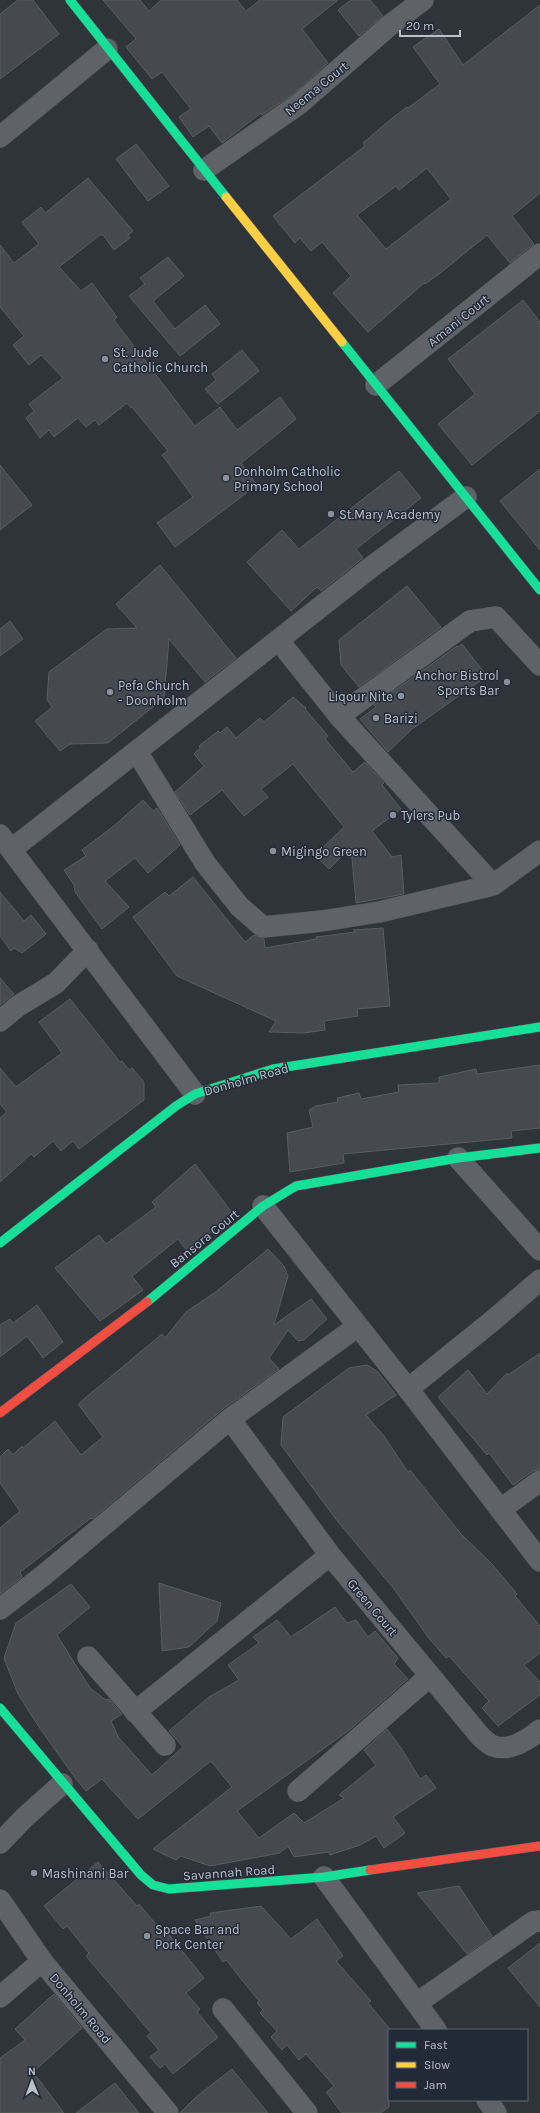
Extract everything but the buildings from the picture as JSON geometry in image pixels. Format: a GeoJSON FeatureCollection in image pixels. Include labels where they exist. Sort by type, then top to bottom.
{"type":"FeatureCollection","features":[{"type":"Feature","properties":{"kind":"street"},"geometry":{"type":"LineString","coordinates":[[70,0],[107,49],[540,590]]}},
{"type":"Feature","properties":{"kind":"street","name":"Neema Court"},"geometry":{"type":"LineString","coordinates":[[204,170],[300,104],[390,25],[423,0]]}},
{"type":"Feature","properties":{"kind":"street"},"geometry":{"type":"LineString","coordinates":[[0,137],[107,49]]}},
{"type":"Feature","properties":{"kind":"street","name":"Amani Court"},"geometry":{"type":"LineString","coordinates":[[376,385],[540,254]]}},
{"type":"Feature","properties":{"kind":"street"},"geometry":{"type":"LineString","coordinates":[[195,1094],[6,842],[137,752],[279,642],[370,568],[466,497]]}},
{"type":"Feature","properties":{"kind":"street"},"geometry":{"type":"LineString","coordinates":[[339,716],[470,621],[496,617],[540,665]]}},
{"type":"Feature","properties":{"kind":"street"},"geometry":{"type":"LineString","coordinates":[[279,642],[339,716],[493,885]]}},
{"type":"Feature","properties":{"kind":"street"},"geometry":{"type":"LineString","coordinates":[[137,752],[205,863],[239,906],[263,927],[322,921],[379,912],[493,885],[540,851]]}},
{"type":"Feature","properties":{"kind":"street"},"geometry":{"type":"LineString","coordinates":[[0,1021],[18,1006],[56,983],[88,950]]}},
{"type":"Feature","properties":{"kind":"street","name":"Donholm Road"},"geometry":{"type":"LineString","coordinates":[[0,1243],[176,1106],[195,1094],[272,1069],[540,1027]]}},
{"type":"Feature","properties":{"kind":"street","name":"Bansora Court"},"geometry":{"type":"LineString","coordinates":[[0,1413],[137,1311],[192,1263],[263,1206],[296,1186],[458,1158],[540,1148]]}},
{"type":"Feature","properties":{"kind":"street"},"geometry":{"type":"LineString","coordinates":[[458,1158],[540,1250]]}},
{"type":"Feature","properties":{"kind":"street"},"geometry":{"type":"LineString","coordinates":[[263,1206],[408,1389],[540,1561]]}},
{"type":"Feature","properties":{"kind":"street"},"geometry":{"type":"LineString","coordinates":[[408,1389],[540,1280]]}},
{"type":"Feature","properties":{"kind":"street"},"geometry":{"type":"LineString","coordinates":[[0,1609],[44,1575],[230,1419],[358,1326]]}},
{"type":"Feature","properties":{"kind":"street","name":"Green Court"},"geometry":{"type":"LineString","coordinates":[[230,1419],[330,1555],[480,1736],[492,1746],[509,1746],[527,1740],[540,1730]]}},
{"type":"Feature","properties":{"kind":"street"},"geometry":{"type":"LineString","coordinates":[[501,1509],[540,1482]]}},
{"type":"Feature","properties":{"kind":"street"},"geometry":{"type":"LineString","coordinates":[[135,1712],[330,1555]]}},
{"type":"Feature","properties":{"kind":"street"},"geometry":{"type":"LineString","coordinates":[[88,1657],[165,1745]]}},
{"type":"Feature","properties":{"kind":"street"},"geometry":{"type":"LineString","coordinates":[[298,1791],[430,1676]]}},
{"type":"Feature","properties":{"kind":"street","name":"Savannah Road"},"geometry":{"type":"LineString","coordinates":[[0,1708],[122,1854],[141,1875],[153,1885],[169,1889],[324,1877],[540,1846]]}},
{"type":"Feature","properties":{"kind":"street"},"geometry":{"type":"LineString","coordinates":[[0,1843],[25,1817],[62,1784]]}},
{"type":"Feature","properties":{"kind":"street"},"geometry":{"type":"LineString","coordinates":[[324,1877],[435,2029]]}},
{"type":"Feature","properties":{"kind":"street","name":"Donholm Road"},"geometry":{"type":"LineString","coordinates":[[0,1900],[42,1961],[168,2113]]}},
{"type":"Feature","properties":{"kind":"street"},"geometry":{"type":"LineString","coordinates":[[417,2003],[533,1922],[540,1921]]}},
{"type":"Feature","properties":{"kind":"street"},"geometry":{"type":"LineString","coordinates":[[0,1997],[42,1961]]}},
{"type":"Feature","properties":{"kind":"street"},"geometry":{"type":"LineString","coordinates":[[224,2009],[307,2113]]}},
{"type":"Feature","properties":{"kind":"street"},"geometry":{"type":"LineString","coordinates":[[488,2101],[496,2113]]}},
{"type":"Feature","properties":{"kind":"traffic: fast"},"geometry":{"type":"LineString","coordinates":[[70,0],[226,197]]}},
{"type":"Feature","properties":{"kind":"traffic: fast"},"geometry":{"type":"LineString","coordinates":[[342,342],[540,590]]}},
{"type":"Feature","properties":{"kind":"traffic: fast"},"geometry":{"type":"LineString","coordinates":[[0,1243],[176,1106],[195,1094],[273,1069],[540,1027]]}},
{"type":"Feature","properties":{"kind":"traffic: fast"},"geometry":{"type":"LineString","coordinates":[[147,1302],[263,1206],[296,1186],[458,1158],[540,1148]]}},
{"type":"Feature","properties":{"kind":"traffic: fast"},"geometry":{"type":"LineString","coordinates":[[0,1708],[141,1875],[153,1885],[169,1889],[324,1877],[370,1870]]}},
{"type":"Feature","properties":{"kind":"traffic: slow"},"geometry":{"type":"LineString","coordinates":[[226,197],[342,342]]}},
{"type":"Feature","properties":{"kind":"traffic: jam"},"geometry":{"type":"LineString","coordinates":[[0,1413],[147,1302]]}},
{"type":"Feature","properties":{"kind":"traffic: jam"},"geometry":{"type":"LineString","coordinates":[[370,1870],[540,1846]]}},
{"type":"Feature","properties":{"kind":"place","name":"St. Jude Catholic Church"},"geometry":{"type":"Point","coordinates":[105,359]}},
{"type":"Feature","properties":{"kind":"place","name":"Donholm Catholic Primary School"},"geometry":{"type":"Point","coordinates":[226,478]}},
{"type":"Feature","properties":{"kind":"place","name":"St.Mary Academy"},"geometry":{"type":"Point","coordinates":[331,514]}},
{"type":"Feature","properties":{"kind":"place","name":"Anchor Bistrol Sports Bar"},"geometry":{"type":"Point","coordinates":[507,682]}},
{"type":"Feature","properties":{"kind":"place","name":"Pefa Church - Doonholm"},"geometry":{"type":"Point","coordinates":[110,692]}},
{"type":"Feature","properties":{"kind":"place","name":"Liqour Nite"},"geometry":{"type":"Point","coordinates":[401,696]}},
{"type":"Feature","properties":{"kind":"place","name":"Barizi"},"geometry":{"type":"Point","coordinates":[376,718]}},
{"type":"Feature","properties":{"kind":"place","name":"Tylers Pub"},"geometry":{"type":"Point","coordinates":[393,815]}},
{"type":"Feature","properties":{"kind":"place","name":"Migingo Green"},"geometry":{"type":"Point","coordinates":[273,851]}},
{"type":"Feature","properties":{"kind":"place","name":"Mashinani Bar"},"geometry":{"type":"Point","coordinates":[34,1873]}},
{"type":"Feature","properties":{"kind":"place","name":"Space Bar and Pork Center"},"geometry":{"type":"Point","coordinates":[147,1936]}}]}
